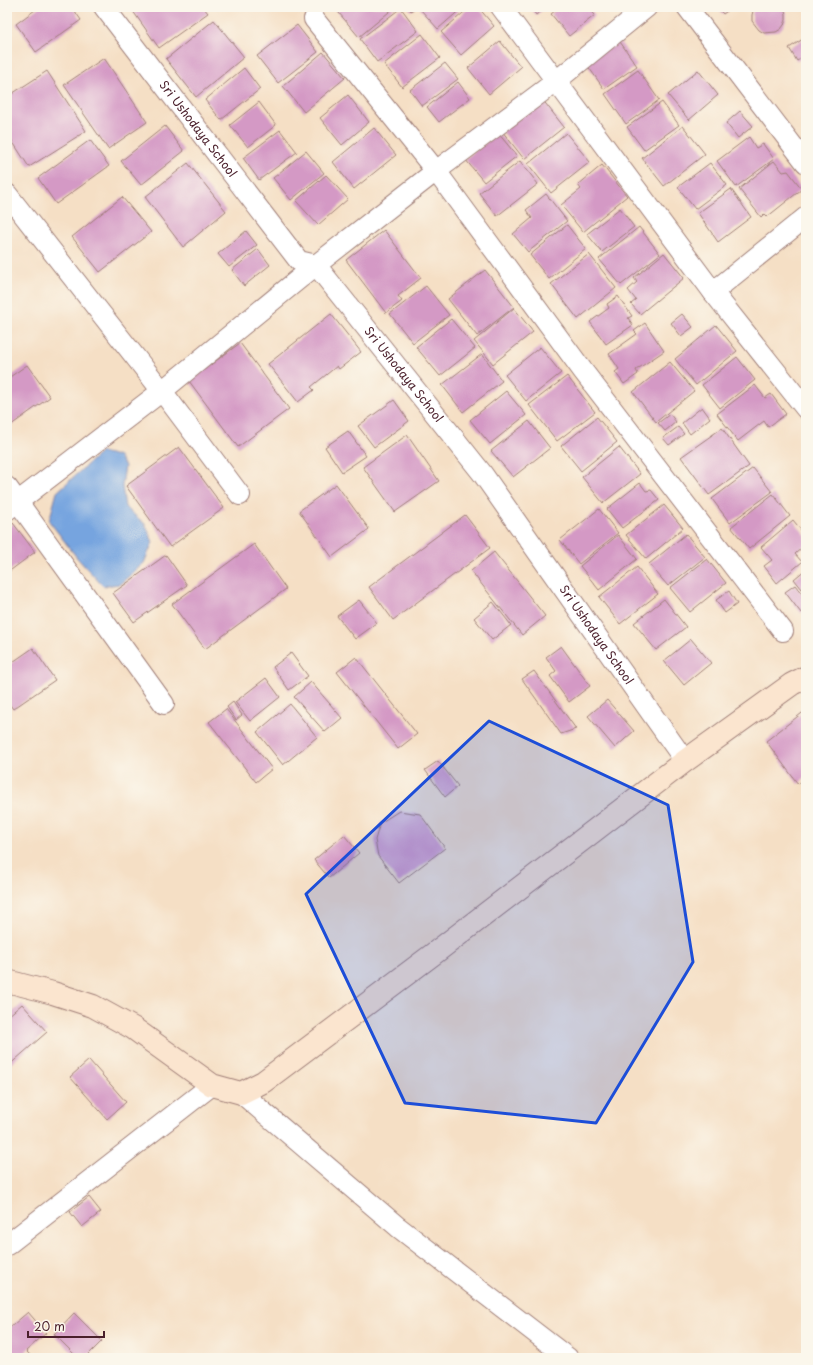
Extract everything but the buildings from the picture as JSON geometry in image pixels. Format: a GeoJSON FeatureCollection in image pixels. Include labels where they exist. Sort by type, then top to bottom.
{"type":"FeatureCollection","features":[{"type":"Feature","properties":{"kind":"street","name":"Sri Ushodaya School"},"geometry":{"type":"LineString","coordinates":[[104,7],[299,261],[316,265],[482,473],[685,761]]}},
{"type":"Feature","properties":{"kind":"street"},"geometry":{"type":"LineString","coordinates":[[501,7],[555,82],[713,292],[806,408]]}},
{"type":"Feature","properties":{"kind":"street"},"geometry":{"type":"LineString","coordinates":[[164,704],[11,500],[162,391],[316,265],[436,171],[555,82],[647,7]]}},
{"type":"Feature","properties":{"kind":"street"},"geometry":{"type":"LineString","coordinates":[[686,7],[806,163]]}},
{"type":"Feature","properties":{"kind":"street"},"geometry":{"type":"LineString","coordinates":[[314,20],[436,171],[583,370],[783,631]]}},
{"type":"Feature","properties":{"kind":"street"},"geometry":{"type":"LineString","coordinates":[[7,194],[162,391],[240,495]]}},
{"type":"Feature","properties":{"kind":"street"},"geometry":{"type":"LineString","coordinates":[[713,292],[806,217]]}},
{"type":"Feature","properties":{"kind":"street"},"geometry":{"type":"LineString","coordinates":[[241,1093],[269,1078],[685,761],[792,684],[806,677]]}},
{"type":"Feature","properties":{"kind":"street"},"geometry":{"type":"LineString","coordinates":[[7,981],[94,1006],[133,1028],[212,1085],[241,1093],[398,1227],[568,1358]]}},
{"type":"Feature","properties":{"kind":"street"},"geometry":{"type":"LineString","coordinates":[[7,1245],[212,1085]]}},
{"type":"Feature","properties":{"kind":"highlighted area"},"geometry":{"type":"Polygon","coordinates":[[[489,721],[668,805],[693,962],[596,1123],[405,1103],[306,894],[489,721]]]}},
{"type":"Feature","properties":{"kind":"water"},"geometry":{"type":"Polygon","coordinates":[[[101,452],[118,456],[125,466],[122,486],[125,507],[145,524],[153,542],[144,563],[120,584],[103,586],[78,559],[49,521],[57,492],[101,452]]]}}]}
